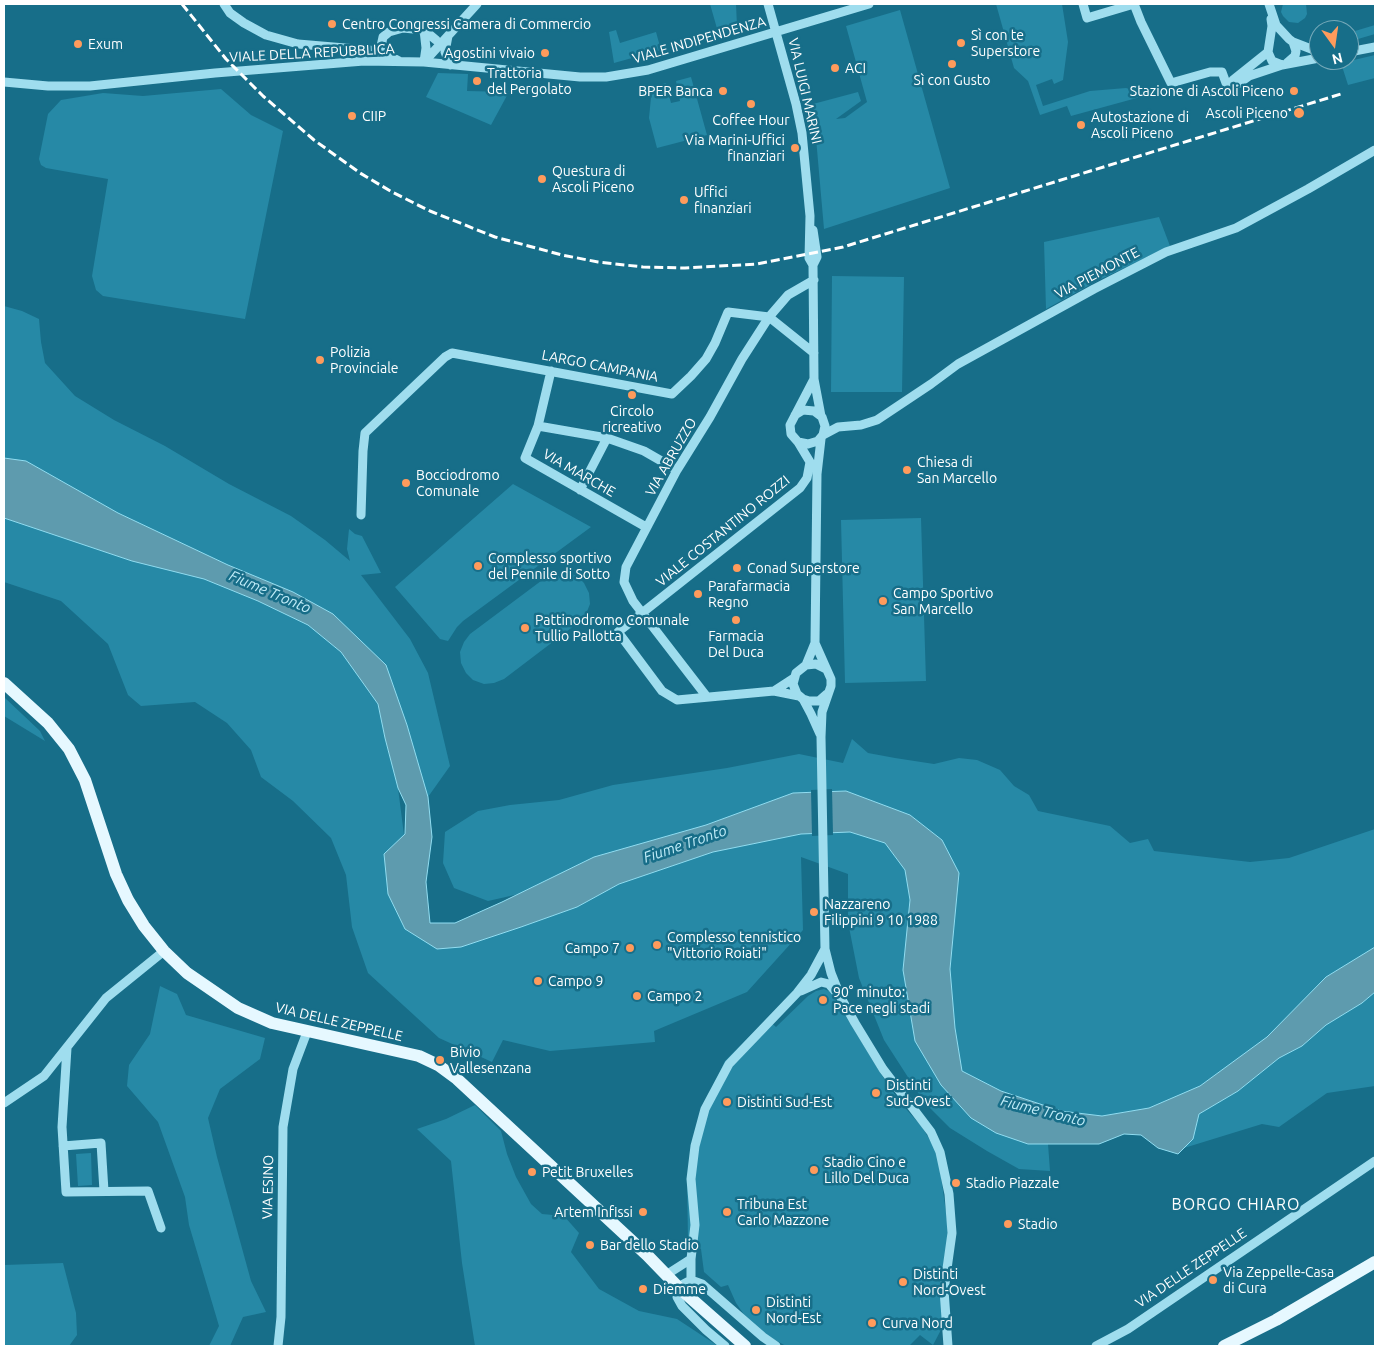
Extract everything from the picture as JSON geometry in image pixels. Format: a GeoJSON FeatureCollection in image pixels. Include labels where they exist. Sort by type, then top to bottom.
{"type":"FeatureCollection","features":[{"type":"Feature","properties":{"kind":"main road","name":"VIA DELLE ZEPPELLE"},"geometry":{"type":"LineString","coordinates":[[4,683],[48,723],[69,749],[85,780],[116,874],[128,900],[144,926],[164,951],[202,984],[238,1008],[272,1023],[419,1056],[438,1065],[457,1079],[678,1287]]}},
{"type":"Feature","properties":{"kind":"main road"},"geometry":{"type":"LineString","coordinates":[[1224,1346],[1284,1315],[1375,1262]]}},
{"type":"Feature","properties":{"kind":"main road"},"geometry":{"type":"LineString","coordinates":[[678,1287],[745,1346]]}},
{"type":"Feature","properties":{"kind":"street"},"geometry":{"type":"LineString","coordinates":[[224,4],[230,13],[266,35],[298,44],[380,51],[402,62]]}},
{"type":"Feature","properties":{"kind":"street"},"geometry":{"type":"LineString","coordinates":[[424,62],[477,4]]}},
{"type":"Feature","properties":{"kind":"street","name":"VIA LUIGI MARINI"},"geometry":{"type":"LineString","coordinates":[[768,4],[796,104],[802,133],[810,216],[817,257],[813,265],[814,280]]}},
{"type":"Feature","properties":{"kind":"street","name":"VIALE INDIPENDENZA"},"geometry":{"type":"LineString","coordinates":[[622,75],[648,70],[869,4]]}},
{"type":"Feature","properties":{"kind":"street"},"geometry":{"type":"LineString","coordinates":[[1083,4],[1087,18],[1134,4],[1171,83],[1210,72],[1222,72],[1226,83],[1232,88],[1249,76],[1292,61],[1296,52],[1291,40],[1276,25],[1269,4]]}},
{"type":"Feature","properties":{"kind":"street"},"geometry":{"type":"LineString","coordinates":[[1269,4],[1272,26],[1269,47],[1272,61],[1285,64],[1309,60]]}},
{"type":"Feature","properties":{"kind":"street"},"geometry":{"type":"LineString","coordinates":[[380,51],[383,37],[389,32],[403,28],[424,30],[436,40]]}},
{"type":"Feature","properties":{"kind":"street"},"geometry":{"type":"LineString","coordinates":[[424,30],[426,48],[424,62]]}},
{"type":"Feature","properties":{"kind":"street"},"geometry":{"type":"LineString","coordinates":[[448,36],[444,52],[450,64]]}},
{"type":"Feature","properties":{"kind":"street"},"geometry":{"type":"LineString","coordinates":[[1226,83],[1239,76],[1277,37],[1285,37],[1309,48]]}},
{"type":"Feature","properties":{"kind":"street"},"geometry":{"type":"LineString","coordinates":[[1359,50],[1375,47]]}},
{"type":"Feature","properties":{"kind":"street","name":"VIALE DELLA REPUBBLICA"},"geometry":{"type":"LineString","coordinates":[[4,82],[48,86],[90,86],[364,61],[424,62],[580,77],[622,75]]}},
{"type":"Feature","properties":{"kind":"street","name":"VIA PIEMONTE"},"geometry":{"type":"LineString","coordinates":[[822,437],[838,427],[862,425],[876,420],[958,364],[1094,289],[1166,252],[1236,228],[1375,150]]}},
{"type":"Feature","properties":{"kind":"street"},"geometry":{"type":"LineString","coordinates":[[806,665],[815,643],[816,474],[825,426],[814,380],[814,280]]}},
{"type":"Feature","properties":{"kind":"street","name":"VIA ABRUZZO"},"geometry":{"type":"LineString","coordinates":[[642,613],[632,601],[624,582],[626,567],[646,527],[742,359],[769,317],[788,296],[814,280]]}},
{"type":"Feature","properties":{"kind":"street","name":"LARGO CAMPANIA"},"geometry":{"type":"LineString","coordinates":[[361,515],[365,433],[441,359],[452,353],[672,394],[706,360],[716,343],[728,312],[769,317]]}},
{"type":"Feature","properties":{"kind":"street"},"geometry":{"type":"LineString","coordinates":[[769,317],[814,353]]}},
{"type":"Feature","properties":{"kind":"street","name":"VIA MARCHE"},"geometry":{"type":"LineString","coordinates":[[552,371],[538,426],[525,458],[646,527]]}},
{"type":"Feature","properties":{"kind":"street"},"geometry":{"type":"LineString","coordinates":[[814,380],[794,416],[790,425],[790,431],[816,474]]}},
{"type":"Feature","properties":{"kind":"street"},"geometry":{"type":"LineString","coordinates":[[794,416],[800,411],[808,409],[838,427]]}},
{"type":"Feature","properties":{"kind":"street"},"geometry":{"type":"LineString","coordinates":[[538,426],[607,438],[644,451],[677,470]]}},
{"type":"Feature","properties":{"kind":"street"},"geometry":{"type":"LineString","coordinates":[[798,442],[808,444],[816,442],[822,437]]}},
{"type":"Feature","properties":{"kind":"street"},"geometry":{"type":"LineString","coordinates":[[580,490],[607,438]]}},
{"type":"Feature","properties":{"kind":"street","name":"VIALE COSTANTINO ROZZI"},"geometry":{"type":"LineString","coordinates":[[707,697],[677,700],[662,691],[618,632],[800,488],[807,478],[810,462]]}},
{"type":"Feature","properties":{"kind":"street"},"geometry":{"type":"LineString","coordinates":[[642,613],[707,697],[774,691],[815,702],[828,694]]}},
{"type":"Feature","properties":{"kind":"street"},"geometry":{"type":"LineString","coordinates":[[815,643],[831,679],[831,686],[822,712],[821,737],[825,946],[831,974],[841,998],[883,1069],[931,1132],[940,1152],[949,1194],[952,1233],[944,1290],[949,1345]]}},
{"type":"Feature","properties":{"kind":"street"},"geometry":{"type":"LineString","coordinates":[[821,737],[811,714],[794,688],[794,678],[798,670],[806,665],[816,664],[826,669]]}},
{"type":"Feature","properties":{"kind":"street"},"geometry":{"type":"LineString","coordinates":[[774,691],[794,678]]}},
{"type":"Feature","properties":{"kind":"street"},"geometry":{"type":"LineString","coordinates":[[691,1280],[691,1259],[695,1225],[692,1179],[695,1146],[705,1109],[729,1064],[797,993],[811,975],[825,946]]}},
{"type":"Feature","properties":{"kind":"street"},"geometry":{"type":"LineString","coordinates":[[4,1103],[44,1076],[106,998],[164,951]]}},
{"type":"Feature","properties":{"kind":"street"},"geometry":{"type":"LineString","coordinates":[[797,993],[821,982],[829,984],[841,998]]}},
{"type":"Feature","properties":{"kind":"street","name":"VIA ESINO"},"geometry":{"type":"LineString","coordinates":[[278,1346],[281,1317],[283,1127],[293,1069],[307,1032]]}},
{"type":"Feature","properties":{"kind":"street"},"geometry":{"type":"LineString","coordinates":[[67,1048],[62,1127],[66,1192],[148,1191],[161,1228]]}},
{"type":"Feature","properties":{"kind":"street"},"geometry":{"type":"LineString","coordinates":[[63,1146],[101,1143],[104,1191]]}},
{"type":"Feature","properties":{"kind":"street","name":"VIA DELLE ZEPPELLE"},"geometry":{"type":"LineString","coordinates":[[1096,1346],[1128,1329],[1375,1161]]}},
{"type":"Feature","properties":{"kind":"street"},"geometry":{"type":"LineString","coordinates":[[666,1275],[691,1259]]}},
{"type":"Feature","properties":{"kind":"street"},"geometry":{"type":"LineString","coordinates":[[678,1287],[691,1280],[702,1284],[776,1346]]}},
{"type":"Feature","properties":{"kind":"street","name":"VIA DELLE ZEPPELLE"},"geometry":{"type":"LineString","coordinates":[[678,1287],[677,1297],[682,1306],[725,1346]]}},
{"type":"Feature","properties":{"kind":"shaded area"},"geometry":{"type":"Polygon","coordinates":[[[710,4],[736,4],[737,26],[718,32],[710,4]]]}},
{"type":"Feature","properties":{"kind":"shaded area"},"geometry":{"type":"Polygon","coordinates":[[[996,4],[1062,4],[1068,42],[1063,80],[1054,84],[1052,79],[1036,85],[1043,106],[1090,91],[1126,88],[1155,93],[1071,116],[1067,106],[1040,115],[1028,81],[1014,68],[996,4]]]}},
{"type":"Feature","properties":{"kind":"shaded area"},"geometry":{"type":"Polygon","coordinates":[[[1283,4],[1306,4],[1307,14],[1305,18],[1298,23],[1289,22],[1281,12],[1283,4]]]}},
{"type":"Feature","properties":{"kind":"shaded area"},"geometry":{"type":"Polygon","coordinates":[[[900,10],[950,188],[824,229],[813,104],[858,92],[861,101],[836,119],[845,118],[867,102],[846,26],[900,10]]]}},
{"type":"Feature","properties":{"kind":"shaded area"},"geometry":{"type":"Polygon","coordinates":[[[1375,25],[1375,34],[1359,39],[1359,30],[1375,25]]]}},
{"type":"Feature","properties":{"kind":"shaded area"},"geometry":{"type":"Polygon","coordinates":[[[616,30],[620,43],[656,32],[661,50],[614,63],[609,32],[616,30]]]}},
{"type":"Feature","properties":{"kind":"shaded area"},"geometry":{"type":"Polygon","coordinates":[[[1375,55],[1375,78],[1348,85],[1343,70],[1359,70],[1359,59],[1375,55]]]}},
{"type":"Feature","properties":{"kind":"shaded area"},"geometry":{"type":"Polygon","coordinates":[[[438,73],[468,74],[467,91],[507,92],[510,90],[491,125],[426,97],[438,73]]]}},
{"type":"Feature","properties":{"kind":"shaded area"},"geometry":{"type":"Polygon","coordinates":[[[691,77],[707,135],[657,148],[649,118],[652,87],[666,83],[671,103],[680,101],[676,81],[691,77]]]}},
{"type":"Feature","properties":{"kind":"shaded area"},"geometry":{"type":"Polygon","coordinates":[[[221,89],[251,115],[283,131],[245,319],[103,296],[96,290],[92,276],[108,179],[46,168],[41,165],[39,159],[48,114],[61,100],[103,93],[143,96],[221,89]]]}},
{"type":"Feature","properties":{"kind":"shaded area"},"geometry":{"type":"Polygon","coordinates":[[[1159,217],[1170,246],[1097,281],[1046,309],[1044,242],[1159,217]]]}},
{"type":"Feature","properties":{"kind":"shaded area"},"geometry":{"type":"Polygon","coordinates":[[[832,276],[904,277],[902,392],[831,392],[832,276]]]}},
{"type":"Feature","properties":{"kind":"shaded area"},"geometry":{"type":"Polygon","coordinates":[[[4,306],[22,311],[39,319],[45,363],[75,396],[229,484],[291,516],[325,540],[350,561],[347,549],[349,529],[355,534],[362,536],[381,573],[361,575],[410,639],[428,673],[450,766],[428,797],[407,725],[293,592],[228,565],[118,513],[26,461],[4,458],[4,306]]]}},
{"type":"Feature","properties":{"kind":"shaded area","name":"Complesso sportivo del Pennile di Sotto"},"geometry":{"type":"Polygon","coordinates":[[[513,484],[591,527],[463,621],[448,641],[440,639],[395,587],[513,484]]]}},
{"type":"Feature","properties":{"kind":"shaded area"},"geometry":{"type":"Polygon","coordinates":[[[4,518],[132,561],[204,579],[258,601],[308,625],[341,652],[378,704],[398,788],[404,835],[384,854],[388,894],[405,929],[521,927],[577,907],[619,884],[713,852],[801,834],[850,832],[885,843],[905,870],[910,900],[903,970],[915,1041],[1028,1144],[1048,1144],[1050,1171],[1019,1169],[950,1128],[924,1102],[884,1040],[859,978],[848,922],[848,874],[801,857],[803,930],[747,992],[654,1031],[655,1042],[550,1051],[503,1040],[492,1062],[439,1038],[368,973],[352,927],[346,875],[331,838],[293,801],[261,777],[251,750],[227,723],[195,702],[141,706],[128,695],[108,644],[61,601],[4,582],[4,518]]]}},
{"type":"Feature","properties":{"kind":"shaded area","name":"Campo Sportivo San Marcello"},"geometry":{"type":"Polygon","coordinates":[[[921,518],[926,681],[845,683],[841,520],[921,518]]]}},
{"type":"Feature","properties":{"kind":"shaded area","name":"Pattinodromo Comunale Tullio Pallotta"},"geometry":{"type":"Polygon","coordinates":[[[566,572],[577,576],[584,583],[589,593],[590,604],[586,614],[579,622],[504,679],[484,684],[473,680],[466,673],[461,663],[460,652],[470,634],[545,578],[555,573],[566,572]]]}},
{"type":"Feature","properties":{"kind":"shaded area"},"geometry":{"type":"Polygon","coordinates":[[[4,697],[40,731],[45,741],[4,716],[4,697]]]}},
{"type":"Feature","properties":{"kind":"shaded area"},"geometry":{"type":"Polygon","coordinates":[[[852,739],[868,753],[895,758],[934,764],[959,758],[977,760],[1000,770],[1014,786],[1029,795],[1038,811],[1110,826],[1130,843],[1148,839],[1154,851],[1250,862],[1289,858],[1375,829],[1375,947],[1326,977],[1268,1037],[1200,1086],[1149,1108],[1102,1116],[1061,1111],[1001,1091],[962,1071],[955,1028],[950,969],[959,873],[942,840],[910,815],[846,791],[793,793],[706,825],[594,857],[519,894],[488,901],[454,888],[443,863],[445,832],[478,811],[510,805],[559,800],[613,785],[727,768],[799,754],[843,763],[852,739]]]}},
{"type":"Feature","properties":{"kind":"shaded area"},"geometry":{"type":"Polygon","coordinates":[[[160,986],[177,994],[186,1015],[265,1038],[260,1059],[220,1089],[208,1118],[251,1281],[266,1312],[243,1317],[230,1346],[209,1346],[219,1326],[189,1225],[185,1197],[158,1122],[127,1086],[129,1065],[150,1034],[160,986]]]}},
{"type":"Feature","properties":{"kind":"shaded area","name":"Stadio Cino e Lillo Del Duca"},"geometry":{"type":"Polygon","coordinates":[[[824,989],[831,992],[881,1074],[899,1101],[922,1127],[936,1150],[948,1227],[943,1326],[933,1345],[920,1335],[909,1346],[786,1346],[766,1335],[745,1316],[736,1303],[728,1285],[721,1287],[704,1272],[701,1249],[688,1241],[687,1178],[702,1108],[725,1061],[767,1019],[776,1027],[808,996],[824,989]]]}},
{"type":"Feature","properties":{"kind":"shaded area"},"geometry":{"type":"Polygon","coordinates":[[[1375,992],[1375,1086],[1327,1093],[1279,1127],[1262,1124],[1184,1148],[1193,1139],[1199,1114],[1238,1091],[1279,1058],[1302,1046],[1326,1025],[1362,1003],[1375,992]]]}},
{"type":"Feature","properties":{"kind":"shaded area"},"geometry":{"type":"Polygon","coordinates":[[[475,1105],[501,1131],[516,1177],[531,1204],[542,1214],[564,1216],[579,1233],[571,1252],[599,1289],[639,1311],[677,1319],[718,1346],[475,1346],[462,1263],[451,1161],[417,1129],[446,1119],[475,1105]]]}},
{"type":"Feature","properties":{"kind":"shaded area"},"geometry":{"type":"Polygon","coordinates":[[[91,1153],[92,1185],[78,1186],[76,1154],[91,1153]]]}},
{"type":"Feature","properties":{"kind":"shaded area"},"geometry":{"type":"Polygon","coordinates":[[[63,1263],[76,1313],[77,1335],[69,1346],[4,1346],[4,1265],[63,1263]]]}},
{"type":"Feature","properties":{"kind":"water","name":"Fiume Tronto"},"geometry":{"type":"Polygon","coordinates":[[[4,458],[26,461],[118,513],[228,565],[293,592],[333,614],[386,665],[407,725],[428,797],[432,837],[426,882],[430,923],[455,923],[594,857],[706,825],[793,793],[846,791],[910,815],[942,840],[959,873],[950,969],[955,1028],[962,1071],[1001,1091],[1061,1111],[1102,1116],[1149,1108],[1200,1086],[1267,1037],[1326,977],[1375,947],[1375,992],[1362,1003],[1326,1025],[1302,1046],[1279,1058],[1238,1091],[1199,1114],[1193,1139],[1178,1154],[1158,1148],[1141,1135],[1124,1134],[1099,1144],[1028,1144],[996,1133],[971,1118],[941,1085],[915,1041],[903,970],[910,900],[905,870],[885,843],[850,832],[801,834],[713,852],[619,884],[577,907],[521,927],[461,947],[437,949],[405,929],[388,894],[384,854],[405,834],[406,805],[398,788],[378,704],[341,652],[308,625],[258,601],[204,579],[132,561],[4,518],[4,458]]]}},
{"type":"Feature","properties":{"kind":"pier"},"geometry":{"type":"Polygon","coordinates":[[[832,789],[833,835],[812,836],[811,790],[832,789]]]}},
{"type":"Feature","properties":{"kind":"railway"},"geometry":{"type":"LineString","coordinates":[[182,4],[226,59],[263,96],[314,140],[360,173],[392,192],[430,211],[495,237],[562,255],[598,262],[643,267],[685,268],[757,264],[843,247],[1341,94]]}},
{"type":"Feature","properties":{"kind":"place","name":"Centro Congressi Camera di Commercio"},"geometry":{"type":"Point","coordinates":[332,24]}},
{"type":"Feature","properties":{"kind":"place","name":"Sì con te Superstore"},"geometry":{"type":"Point","coordinates":[961,43]}},
{"type":"Feature","properties":{"kind":"place","name":"Exum"},"geometry":{"type":"Point","coordinates":[78,44]}},
{"type":"Feature","properties":{"kind":"place","name":"Agostini vivaio"},"geometry":{"type":"Point","coordinates":[545,53]}},
{"type":"Feature","properties":{"kind":"place","name":"Sì con Gusto"},"geometry":{"type":"Point","coordinates":[952,64]}},
{"type":"Feature","properties":{"kind":"place","name":"ACI"},"geometry":{"type":"Point","coordinates":[835,68]}},
{"type":"Feature","properties":{"kind":"place","name":"Trattoria del Pergolato"},"geometry":{"type":"Point","coordinates":[477,81]}},
{"type":"Feature","properties":{"kind":"place","name":"BPER Banca"},"geometry":{"type":"Point","coordinates":[723,91]}},
{"type":"Feature","properties":{"kind":"place","name":"Stazione di Ascoli Piceno"},"geometry":{"type":"Point","coordinates":[1294,91]}},
{"type":"Feature","properties":{"kind":"place","name":"Coffee Hour"},"geometry":{"type":"Point","coordinates":[751,104]}},
{"type":"Feature","properties":{"kind":"place","name":"Ascoli Piceno"},"geometry":{"type":"Point","coordinates":[1299,113]}},
{"type":"Feature","properties":{"kind":"place","name":"CIIP"},"geometry":{"type":"Point","coordinates":[352,116]}},
{"type":"Feature","properties":{"kind":"place","name":"Autostazione di Ascoli Piceno"},"geometry":{"type":"Point","coordinates":[1081,125]}},
{"type":"Feature","properties":{"kind":"place","name":"Via Marini-Uffici finanziari"},"geometry":{"type":"Point","coordinates":[795,148]}},
{"type":"Feature","properties":{"kind":"place","name":"Questura di Ascoli Piceno"},"geometry":{"type":"Point","coordinates":[542,179]}},
{"type":"Feature","properties":{"kind":"place","name":"Uffici finanziari"},"geometry":{"type":"Point","coordinates":[684,200]}},
{"type":"Feature","properties":{"kind":"place","name":"Polizia Provinciale"},"geometry":{"type":"Point","coordinates":[320,360]}},
{"type":"Feature","properties":{"kind":"place","name":"Circolo ricreativo"},"geometry":{"type":"Point","coordinates":[632,395]}},
{"type":"Feature","properties":{"kind":"place","name":"Chiesa di San Marcello"},"geometry":{"type":"Point","coordinates":[907,470]}},
{"type":"Feature","properties":{"kind":"place","name":"Bocciodromo Comunale"},"geometry":{"type":"Point","coordinates":[406,483]}},
{"type":"Feature","properties":{"kind":"place","name":"Complesso sportivo del Pennile di Sotto"},"geometry":{"type":"Point","coordinates":[478,566]}},
{"type":"Feature","properties":{"kind":"place","name":"Conad Superstore"},"geometry":{"type":"Point","coordinates":[737,568]}},
{"type":"Feature","properties":{"kind":"place","name":"Parafarmacia Regno"},"geometry":{"type":"Point","coordinates":[698,594]}},
{"type":"Feature","properties":{"kind":"place","name":"Campo Sportivo San Marcello"},"geometry":{"type":"Point","coordinates":[883,601]}},
{"type":"Feature","properties":{"kind":"place","name":"Farmacia Del Duca"},"geometry":{"type":"Point","coordinates":[736,620]}},
{"type":"Feature","properties":{"kind":"place","name":"Pattinodromo Comunale Tullio Pallotta"},"geometry":{"type":"Point","coordinates":[525,628]}},
{"type":"Feature","properties":{"kind":"place","name":"Nazzareno Filippini 9 10 1988"},"geometry":{"type":"Point","coordinates":[814,912]}},
{"type":"Feature","properties":{"kind":"place","name":"Complesso tennistico \"Vittorio Roiati\""},"geometry":{"type":"Point","coordinates":[657,945]}},
{"type":"Feature","properties":{"kind":"place","name":"Campo 7"},"geometry":{"type":"Point","coordinates":[630,948]}},
{"type":"Feature","properties":{"kind":"place","name":"Campo 9"},"geometry":{"type":"Point","coordinates":[538,981]}},
{"type":"Feature","properties":{"kind":"place","name":"Campo 2"},"geometry":{"type":"Point","coordinates":[637,996]}},
{"type":"Feature","properties":{"kind":"place","name":"90° minuto: Pace negli stadi"},"geometry":{"type":"Point","coordinates":[823,1000]}},
{"type":"Feature","properties":{"kind":"place","name":"Bivio Vallesenzana"},"geometry":{"type":"Point","coordinates":[440,1060]}},
{"type":"Feature","properties":{"kind":"place","name":"Distinti Sud-Ovest"},"geometry":{"type":"Point","coordinates":[876,1093]}},
{"type":"Feature","properties":{"kind":"place","name":"Distinti Sud-Est"},"geometry":{"type":"Point","coordinates":[727,1102]}},
{"type":"Feature","properties":{"kind":"place","name":"Stadio Cino e Lillo Del Duca"},"geometry":{"type":"Point","coordinates":[814,1170]}},
{"type":"Feature","properties":{"kind":"place","name":"Petit Bruxelles"},"geometry":{"type":"Point","coordinates":[532,1172]}},
{"type":"Feature","properties":{"kind":"place","name":"Stadio Piazzale"},"geometry":{"type":"Point","coordinates":[956,1183]}},
{"type":"Feature","properties":{"kind":"place","name":"Artem Infissi"},"geometry":{"type":"Point","coordinates":[643,1212]}},
{"type":"Feature","properties":{"kind":"place","name":"Tribuna Est Carlo Mazzone"},"geometry":{"type":"Point","coordinates":[727,1212]}},
{"type":"Feature","properties":{"kind":"place","name":"Stadio"},"geometry":{"type":"Point","coordinates":[1008,1224]}},
{"type":"Feature","properties":{"kind":"place","name":"Bar dello Stadio"},"geometry":{"type":"Point","coordinates":[590,1245]}},
{"type":"Feature","properties":{"kind":"place","name":"Via Zeppelle-Casa di Cura"},"geometry":{"type":"Point","coordinates":[1213,1280]}},
{"type":"Feature","properties":{"kind":"place","name":"Distinti Nord-Ovest"},"geometry":{"type":"Point","coordinates":[903,1282]}},
{"type":"Feature","properties":{"kind":"place","name":"Diemme"},"geometry":{"type":"Point","coordinates":[643,1289]}},
{"type":"Feature","properties":{"kind":"place","name":"Distinti Nord-Est"},"geometry":{"type":"Point","coordinates":[756,1310]}},
{"type":"Feature","properties":{"kind":"place","name":"Curva Nord"},"geometry":{"type":"Point","coordinates":[872,1323]}},
{"type":"Feature","properties":{"kind":"district","name":"BORGO CHIARO"},"geometry":{"type":"Point","coordinates":[1236,1205]}}]}
